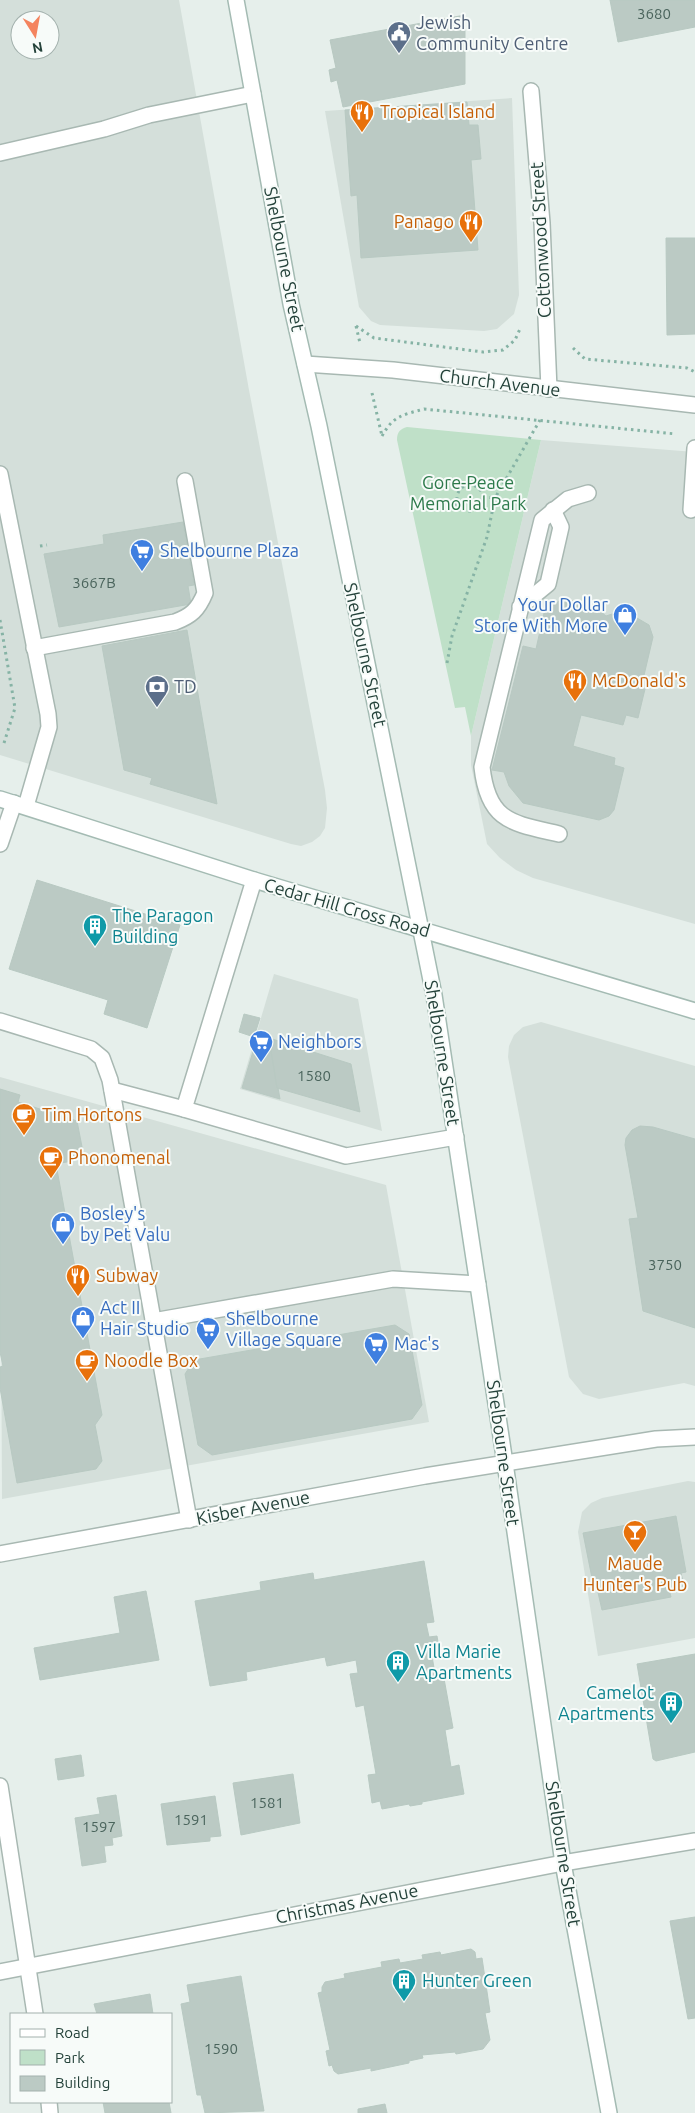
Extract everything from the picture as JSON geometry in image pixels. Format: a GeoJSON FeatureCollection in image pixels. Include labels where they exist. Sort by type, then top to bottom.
{"type":"FeatureCollection","features":[{"type":"Feature","properties":{"kind":"main road","name":"Shelbourne Street"},"geometry":{"type":"LineString","coordinates":[[236,0],[291,304],[305,364],[421,930],[456,1137],[563,1863],[609,2113]]}},
{"type":"Feature","properties":{"kind":"main road","name":"Cottonwood Street"},"geometry":{"type":"LineString","coordinates":[[531,91],[542,223],[548,389]]}},
{"type":"Feature","properties":{"kind":"main road"},"geometry":{"type":"LineString","coordinates":[[0,153],[104,129],[149,114],[254,94]]}},
{"type":"Feature","properties":{"kind":"main road","name":"Church Avenue"},"geometry":{"type":"LineString","coordinates":[[305,364],[393,370],[695,405]]}},
{"type":"Feature","properties":{"kind":"main road"},"geometry":{"type":"LineString","coordinates":[[691,510],[695,448]]}},
{"type":"Feature","properties":{"kind":"main road"},"geometry":{"type":"LineString","coordinates":[[0,474],[49,727],[13,803],[0,844]]}},
{"type":"Feature","properties":{"kind":"main road"},"geometry":{"type":"LineString","coordinates":[[34,648],[175,622],[190,616],[200,607],[205,593],[186,481]]}},
{"type":"Feature","properties":{"kind":"main road"},"geometry":{"type":"LineString","coordinates":[[559,834],[513,822],[499,812],[489,800],[482,767],[542,520],[568,499],[588,494]]}},
{"type":"Feature","properties":{"kind":"main road"},"geometry":{"type":"LineString","coordinates":[[520,606],[548,584],[561,527],[553,510]]}},
{"type":"Feature","properties":{"kind":"main road","name":"Cedar Hill Cross Road"},"geometry":{"type":"LineString","coordinates":[[13,803],[254,880],[695,1011]]}},
{"type":"Feature","properties":{"kind":"main road"},"geometry":{"type":"LineString","coordinates":[[184,1109],[254,880]]}},
{"type":"Feature","properties":{"kind":"main road"},"geometry":{"type":"LineString","coordinates":[[0,1021],[92,1049],[102,1058],[112,1090],[189,1520]]}},
{"type":"Feature","properties":{"kind":"main road"},"geometry":{"type":"LineString","coordinates":[[112,1090],[346,1156],[456,1137]]}},
{"type":"Feature","properties":{"kind":"main road"},"geometry":{"type":"LineString","coordinates":[[153,1321],[393,1279],[478,1284]]}},
{"type":"Feature","properties":{"kind":"main road","name":"Kisber Avenue"},"geometry":{"type":"LineString","coordinates":[[0,1554],[505,1463],[656,1439],[695,1437]]}},
{"type":"Feature","properties":{"kind":"main road"},"geometry":{"type":"LineString","coordinates":[[0,1786],[35,2013]]}},
{"type":"Feature","properties":{"kind":"main road","name":"Christmas Avenue"},"geometry":{"type":"LineString","coordinates":[[0,1972],[563,1863],[695,1842]]}},
{"type":"Feature","properties":{"kind":"path"},"geometry":{"type":"LineString","coordinates":[[356,326],[374,338],[483,352],[503,350],[515,340],[521,327],[529,327]]}},
{"type":"Feature","properties":{"kind":"path"},"geometry":{"type":"LineString","coordinates":[[572,347],[585,359],[687,368],[695,372]]}},
{"type":"Feature","properties":{"kind":"path"},"geometry":{"type":"LineString","coordinates":[[382,436],[390,421],[424,409],[685,435]]}},
{"type":"Feature","properties":{"kind":"path"},"geometry":{"type":"LineString","coordinates":[[447,663],[452,636],[487,537],[495,498],[540,420]]}},
{"type":"Feature","properties":{"kind":"path"},"geometry":{"type":"LineString","coordinates":[[466,485],[474,485],[484,497],[482,505],[469,512],[462,510],[457,504],[456,496],[460,489],[466,485]]}},
{"type":"Feature","properties":{"kind":"path"},"geometry":{"type":"LineString","coordinates":[[484,497],[495,498]]}},
{"type":"Feature","properties":{"kind":"path"},"geometry":{"type":"LineString","coordinates":[[415,507],[457,504]]}},
{"type":"Feature","properties":{"kind":"path"},"geometry":{"type":"LineString","coordinates":[[0,620],[15,708],[4,743]]}},
{"type":"Feature","properties":{"kind":"shaded area","name":"Shelbourne Plaza"},"geometry":{"type":"Polygon","coordinates":[[[0,0],[179,0],[249,390],[325,790],[327,808],[325,828],[320,836],[312,842],[301,846],[0,755],[0,0]]]}},
{"type":"Feature","properties":{"kind":"shaded area"},"geometry":{"type":"Polygon","coordinates":[[[512,98],[519,295],[514,314],[497,329],[484,331],[380,325],[371,321],[359,307],[325,111],[512,98]]]}},
{"type":"Feature","properties":{"kind":"shaded area"},"geometry":{"type":"Polygon","coordinates":[[[541,440],[695,452],[695,924],[533,878],[516,870],[500,858],[487,844],[471,765],[471,736],[541,440]]]}},
{"type":"Feature","properties":{"kind":"shaded area"},"geometry":{"type":"Polygon","coordinates":[[[274,974],[358,999],[382,1131],[240,1089],[274,974]]]}},
{"type":"Feature","properties":{"kind":"shaded area"},"geometry":{"type":"Polygon","coordinates":[[[541,1022],[695,1066],[695,1386],[684,1383],[599,1399],[583,1394],[569,1377],[508,1057],[509,1046],[514,1035],[523,1027],[541,1022]]]}},
{"type":"Feature","properties":{"kind":"shaded area","name":"Shelbourne Village Square"},"geometry":{"type":"Polygon","coordinates":[[[0,1077],[386,1185],[429,1422],[2,1499],[0,1077]]]}},
{"type":"Feature","properties":{"kind":"shaded area"},"geometry":{"type":"Polygon","coordinates":[[[688,1481],[695,1482],[695,1638],[598,1656],[578,1532],[582,1512],[591,1503],[602,1498],[688,1481]]]}},
{"type":"Feature","properties":{"kind":"green space","name":"Gore-Peace Memorial Park"},"geometry":{"type":"Polygon","coordinates":[[[407,427],[541,440],[471,736],[465,707],[455,708],[397,440],[399,431],[407,427]]]}},
{"type":"Feature","properties":{"kind":"building"},"geometry":{"type":"Polygon","coordinates":[[[610,0],[695,0],[695,27],[618,42],[610,0]]]}},
{"type":"Feature","properties":{"kind":"building","name":"Jewish Community Centre"},"geometry":{"type":"Polygon","coordinates":[[[465,15],[465,84],[343,107],[337,80],[331,82],[329,70],[336,68],[330,40],[465,15]]]}},
{"type":"Feature","properties":{"kind":"building"},"geometry":{"type":"Polygon","coordinates":[[[467,102],[469,125],[478,125],[481,159],[471,160],[478,250],[361,258],[357,195],[351,196],[345,110],[467,102]]]}},
{"type":"Feature","properties":{"kind":"building"},"geometry":{"type":"Polygon","coordinates":[[[666,238],[695,238],[695,334],[667,335],[666,238]]]}},
{"type":"Feature","properties":{"kind":"building"},"geometry":{"type":"Polygon","coordinates":[[[183,522],[194,585],[188,586],[191,604],[59,627],[44,554],[104,544],[103,535],[183,522]]]}},
{"type":"Feature","properties":{"kind":"building","name":"McDonald's"},"geometry":{"type":"Polygon","coordinates":[[[569,600],[595,607],[606,616],[612,614],[637,618],[649,625],[653,637],[641,688],[645,689],[638,718],[626,715],[623,725],[581,715],[573,746],[615,758],[614,765],[624,768],[614,810],[609,816],[599,820],[523,803],[509,786],[504,772],[492,770],[523,646],[536,649],[544,613],[559,601],[569,600]]]}},
{"type":"Feature","properties":{"kind":"building","name":"TD"},"geometry":{"type":"Polygon","coordinates":[[[187,630],[217,804],[150,784],[152,778],[124,770],[102,646],[187,630]]]}},
{"type":"Feature","properties":{"kind":"building","name":"The Paragon Building"},"geometry":{"type":"Polygon","coordinates":[[[37,880],[180,925],[147,1028],[104,1014],[108,1000],[9,969],[37,880]]]}},
{"type":"Feature","properties":{"kind":"building"},"geometry":{"type":"Polygon","coordinates":[[[244,1014],[260,1018],[254,1037],[239,1032],[244,1014]]]}},
{"type":"Feature","properties":{"kind":"building","name":"Neighbors"},"geometry":{"type":"Polygon","coordinates":[[[258,1035],[269,1038],[280,1099],[242,1088],[258,1035]]]}},
{"type":"Feature","properties":{"kind":"building"},"geometry":{"type":"Polygon","coordinates":[[[269,1038],[351,1064],[360,1112],[277,1088],[269,1038]]]}},
{"type":"Feature","properties":{"kind":"building"},"geometry":{"type":"Polygon","coordinates":[[[0,1089],[20,1095],[18,1102],[77,1121],[83,1152],[77,1160],[56,1164],[102,1415],[95,1425],[102,1461],[96,1469],[17,1483],[0,1388],[0,1367],[3,1366],[0,1352],[0,1089]]]}},
{"type":"Feature","properties":{"kind":"building"},"geometry":{"type":"Polygon","coordinates":[[[640,1126],[653,1127],[695,1139],[695,1328],[643,1311],[629,1219],[638,1218],[625,1145],[626,1138],[632,1130],[640,1126]]]}},
{"type":"Feature","properties":{"kind":"building"},"geometry":{"type":"Polygon","coordinates":[[[395,1325],[409,1334],[422,1405],[412,1419],[212,1455],[198,1445],[185,1374],[194,1360],[395,1325]]]}},
{"type":"Feature","properties":{"kind":"building","name":"Maude Hunter's Pub"},"geometry":{"type":"Polygon","coordinates":[[[676,1516],[686,1572],[681,1573],[684,1586],[669,1589],[671,1597],[602,1610],[597,1588],[594,1588],[583,1533],[676,1516]]]}},
{"type":"Feature","properties":{"kind":"building","name":"Villa Marie Apartments"},"geometry":{"type":"Polygon","coordinates":[[[424,1561],[434,1622],[426,1623],[429,1637],[437,1636],[440,1654],[432,1656],[435,1674],[443,1673],[453,1728],[445,1730],[451,1767],[459,1765],[464,1794],[422,1802],[422,1804],[410,1806],[409,1804],[382,1809],[380,1801],[372,1803],[368,1775],[376,1774],[364,1705],[356,1707],[350,1674],[358,1673],[356,1660],[327,1666],[325,1657],[246,1672],[247,1680],[210,1686],[195,1601],[261,1590],[260,1582],[313,1573],[314,1580],[424,1561]]]}},
{"type":"Feature","properties":{"kind":"building"},"geometry":{"type":"Polygon","coordinates":[[[146,1591],[159,1660],[40,1680],[34,1648],[120,1633],[114,1597],[146,1591]]]}},
{"type":"Feature","properties":{"kind":"building","name":"Camelot Apartments"},"geometry":{"type":"Polygon","coordinates":[[[695,1654],[695,1752],[656,1761],[653,1759],[637,1664],[695,1654]]]}},
{"type":"Feature","properties":{"kind":"building"},"geometry":{"type":"Polygon","coordinates":[[[81,1755],[84,1776],[58,1780],[55,1759],[81,1755]]]}},
{"type":"Feature","properties":{"kind":"building"},"geometry":{"type":"Polygon","coordinates":[[[293,1774],[300,1823],[241,1835],[233,1783],[293,1774]]]}},
{"type":"Feature","properties":{"kind":"building"},"geometry":{"type":"Polygon","coordinates":[[[116,1795],[122,1836],[112,1838],[113,1845],[104,1846],[106,1862],[82,1866],[75,1818],[100,1814],[97,1798],[116,1795]]]}},
{"type":"Feature","properties":{"kind":"building"},"geometry":{"type":"Polygon","coordinates":[[[215,1796],[221,1836],[210,1837],[210,1841],[167,1845],[161,1804],[215,1796]]]}},
{"type":"Feature","properties":{"kind":"building"},"geometry":{"type":"Polygon","coordinates":[[[695,1917],[695,2018],[688,2019],[670,1921],[695,1917]]]}},
{"type":"Feature","properties":{"kind":"building","name":"Hunter Green"},"geometry":{"type":"Polygon","coordinates":[[[471,1949],[475,1952],[476,1959],[482,1958],[490,2012],[485,2013],[490,2040],[483,2049],[456,2054],[455,2052],[422,2055],[423,2058],[409,2061],[409,2063],[371,2071],[371,2068],[338,2074],[334,2071],[332,2065],[329,2066],[326,2051],[330,2050],[318,1993],[322,1992],[325,1982],[345,1978],[344,1974],[382,1967],[381,1962],[399,1959],[400,1963],[423,1959],[422,1955],[440,1952],[441,1955],[471,1949]]]}},
{"type":"Feature","properties":{"kind":"building"},"geometry":{"type":"Polygon","coordinates":[[[241,1976],[264,2111],[205,2113],[201,2095],[197,2095],[181,2004],[190,2002],[187,1985],[241,1976]]]}},
{"type":"Feature","properties":{"kind":"building"},"geometry":{"type":"Polygon","coordinates":[[[150,1994],[153,2013],[97,2013],[94,2004],[150,1994]]]}},
{"type":"Feature","properties":{"kind":"building"},"geometry":{"type":"Polygon","coordinates":[[[103,2103],[169,2103],[171,2113],[105,2113],[103,2103]]]}},
{"type":"Feature","properties":{"kind":"building"},"geometry":{"type":"Polygon","coordinates":[[[385,2104],[387,2113],[358,2113],[358,2109],[385,2104]]]}},
{"type":"Feature","properties":{"kind":"place","name":"Jewish Community Centre"},"geometry":{"type":"Point","coordinates":[399,54]}},
{"type":"Feature","properties":{"kind":"place","name":"Tropical Island"},"geometry":{"type":"Point","coordinates":[362,133]}},
{"type":"Feature","properties":{"kind":"place","name":"Panago"},"geometry":{"type":"Point","coordinates":[471,243]}},
{"type":"Feature","properties":{"kind":"place","name":"Shelbourne Plaza"},"geometry":{"type":"Point","coordinates":[142,572]}},
{"type":"Feature","properties":{"kind":"place","name":"Your Dollar Store With More"},"geometry":{"type":"Point","coordinates":[625,636]}},
{"type":"Feature","properties":{"kind":"place","name":"McDonald's"},"geometry":{"type":"Point","coordinates":[575,702]}},
{"type":"Feature","properties":{"kind":"place","name":"TD"},"geometry":{"type":"Point","coordinates":[157,708]}},
{"type":"Feature","properties":{"kind":"place","name":"The Paragon Building"},"geometry":{"type":"Point","coordinates":[95,947]}},
{"type":"Feature","properties":{"kind":"place","name":"Neighbors"},"geometry":{"type":"Point","coordinates":[261,1063]}},
{"type":"Feature","properties":{"kind":"place","name":"Tim Hortons"},"geometry":{"type":"Point","coordinates":[24,1136]}},
{"type":"Feature","properties":{"kind":"place","name":"Phonomenal"},"geometry":{"type":"Point","coordinates":[51,1179]}},
{"type":"Feature","properties":{"kind":"place","name":"Bosley's by Pet Valu"},"geometry":{"type":"Point","coordinates":[63,1245]}},
{"type":"Feature","properties":{"kind":"place","name":"Subway"},"geometry":{"type":"Point","coordinates":[78,1297]}},
{"type":"Feature","properties":{"kind":"place","name":"Act II Hair Studio"},"geometry":{"type":"Point","coordinates":[83,1339]}},
{"type":"Feature","properties":{"kind":"place","name":"Shelbourne Village Square"},"geometry":{"type":"Point","coordinates":[208,1350]}},
{"type":"Feature","properties":{"kind":"place","name":"Mac's"},"geometry":{"type":"Point","coordinates":[376,1365]}},
{"type":"Feature","properties":{"kind":"place","name":"Noodle Box"},"geometry":{"type":"Point","coordinates":[87,1382]}},
{"type":"Feature","properties":{"kind":"place","name":"Maude Hunter's Pub"},"geometry":{"type":"Point","coordinates":[635,1553]}},
{"type":"Feature","properties":{"kind":"place","name":"Villa Marie Apartments"},"geometry":{"type":"Point","coordinates":[398,1683]}},
{"type":"Feature","properties":{"kind":"place","name":"Camelot Apartments"},"geometry":{"type":"Point","coordinates":[671,1724]}},
{"type":"Feature","properties":{"kind":"place","name":"Hunter Green"},"geometry":{"type":"Point","coordinates":[404,2002]}}]}
